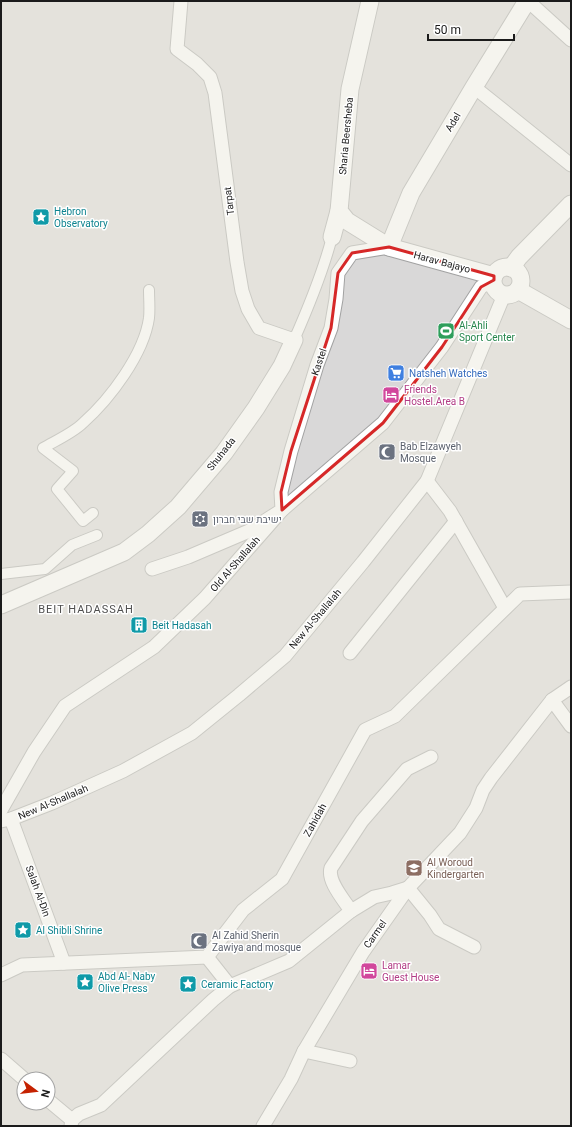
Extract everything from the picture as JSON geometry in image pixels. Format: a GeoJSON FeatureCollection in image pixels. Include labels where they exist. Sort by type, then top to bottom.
{"type":"FeatureCollection","features":[{"type":"Feature","properties":{"kind":"street","name":"Tarpat"},"geometry":{"type":"LineString","coordinates":[[181,1],[177,49],[197,64],[210,77],[215,93],[242,291],[248,309],[259,328],[294,340]]}},
{"type":"Feature","properties":{"kind":"street","name":"Sharia Beersheba"},"geometry":{"type":"LineString","coordinates":[[339,211],[350,89],[370,1]]}},
{"type":"Feature","properties":{"kind":"street"},"geometry":{"type":"LineString","coordinates":[[527,1],[571,40]]}},
{"type":"Feature","properties":{"kind":"street","name":"Adel"},"geometry":{"type":"LineString","coordinates":[[389,247],[411,193],[527,1]]}},
{"type":"Feature","properties":{"kind":"street"},"geometry":{"type":"LineString","coordinates":[[474,87],[571,165]]}},
{"type":"Feature","properties":{"kind":"street"},"geometry":{"type":"LineString","coordinates":[[512,268],[519,257],[571,204]]}},
{"type":"Feature","properties":{"kind":"street","name":"Shuhada"},"geometry":{"type":"LineString","coordinates":[[1,605],[124,552],[148,534],[178,507],[224,453],[256,408],[282,366],[306,312],[326,260],[339,211]]}},
{"type":"Feature","properties":{"kind":"street"},"geometry":{"type":"LineString","coordinates":[[339,211],[347,221],[389,247]]}},
{"type":"Feature","properties":{"kind":"street","name":"Harav Bajayo"},"geometry":{"type":"LineString","coordinates":[[389,247],[494,278]]}},
{"type":"Feature","properties":{"kind":"street","name":"Kastel"},"geometry":{"type":"LineString","coordinates":[[282,510],[281,492],[291,451],[317,365],[331,328],[336,299],[338,273],[352,253],[389,247]]}},
{"type":"Feature","properties":{"kind":"street"},"geometry":{"type":"LineString","coordinates":[[511,292],[521,281],[519,273],[512,268],[507,267],[500,270],[494,278],[495,288],[497,291],[511,292],[571,320]]}},
{"type":"Feature","properties":{"kind":"street","name":"Old Al-Shallalah"},"geometry":{"type":"LineString","coordinates":[[1,810],[34,752],[65,706],[154,647],[205,598],[282,510],[383,423],[442,347],[481,287],[494,278]]}},
{"type":"Feature","properties":{"kind":"street"},"geometry":{"type":"LineString","coordinates":[[93,513],[83,521],[57,489],[73,471],[43,448],[82,424],[121,380],[131,365],[146,333],[149,317],[149,290]]}},
{"type":"Feature","properties":{"kind":"street","name":"New Al-Shallalah"},"geometry":{"type":"LineString","coordinates":[[6,820],[52,803],[124,772],[192,733],[285,656],[363,562],[427,481],[511,292]]}},
{"type":"Feature","properties":{"kind":"street"},"geometry":{"type":"LineString","coordinates":[[427,481],[456,521],[505,608]]}},
{"type":"Feature","properties":{"kind":"street"},"geometry":{"type":"LineString","coordinates":[[152,570],[188,557],[249,531],[282,510]]}},
{"type":"Feature","properties":{"kind":"street"},"geometry":{"type":"LineString","coordinates":[[350,653],[456,521]]}},
{"type":"Feature","properties":{"kind":"street"},"geometry":{"type":"LineString","coordinates":[[1,574],[45,569],[72,546],[97,535]]}},
{"type":"Feature","properties":{"kind":"street","name":"Zahidah"},"geometry":{"type":"LineString","coordinates":[[207,957],[243,910],[282,879],[365,730],[395,716],[520,594],[571,592]]}},
{"type":"Feature","properties":{"kind":"street","name":"Carmel"},"geometry":{"type":"LineString","coordinates":[[263,1126],[291,1079],[304,1051],[363,952],[408,888],[460,833],[476,808],[483,790],[491,778],[552,700],[571,687]]}},
{"type":"Feature","properties":{"kind":"street"},"geometry":{"type":"LineString","coordinates":[[552,700],[571,726]]}},
{"type":"Feature","properties":{"kind":"street"},"geometry":{"type":"LineString","coordinates":[[351,911],[331,880],[331,868],[362,821],[407,769],[431,757]]}},
{"type":"Feature","properties":{"kind":"street","name":"Salah Al-Din"},"geometry":{"type":"LineString","coordinates":[[6,820],[64,963]]}},
{"type":"Feature","properties":{"kind":"street"},"geometry":{"type":"LineString","coordinates":[[56,1108],[72,1123],[79,1114],[101,1105],[212,1000],[230,986],[289,961],[351,911],[374,897],[408,888],[430,915],[439,929],[474,947]]}},
{"type":"Feature","properties":{"kind":"street"},"geometry":{"type":"LineString","coordinates":[[1,975],[22,965],[207,957],[230,986]]}},
{"type":"Feature","properties":{"kind":"street"},"geometry":{"type":"LineString","coordinates":[[304,1051],[350,1061]]}},
{"type":"Feature","properties":{"kind":"street"},"geometry":{"type":"LineString","coordinates":[[1,1060],[16,1072]]}},
{"type":"Feature","properties":{"kind":"highlighted area"},"geometry":{"type":"Polygon","coordinates":[[[389,247],[494,276],[494,280],[481,287],[442,347],[383,423],[282,510],[281,492],[291,451],[331,328],[338,273],[352,253],[389,247]]]}},
{"type":"Feature","properties":{"kind":"shaded area"},"geometry":{"type":"Polygon","coordinates":[[[1,1],[571,1],[571,1126],[1,1126],[1,1]]]}},
{"type":"Feature","properties":{"kind":"place","name":"Hebron Observatory"},"geometry":{"type":"Point","coordinates":[41,217]}},
{"type":"Feature","properties":{"kind":"place","name":"Al-Ahli Sport Center"},"geometry":{"type":"Point","coordinates":[446,331]}},
{"type":"Feature","properties":{"kind":"place","name":"Natsheh Watches"},"geometry":{"type":"Point","coordinates":[396,373]}},
{"type":"Feature","properties":{"kind":"place","name":"Friends Hostel.Area B"},"geometry":{"type":"Point","coordinates":[391,395]}},
{"type":"Feature","properties":{"kind":"place","name":"Bab Elzawyeh Mosque"},"geometry":{"type":"Point","coordinates":[387,452]}},
{"type":"Feature","properties":{"kind":"place","name":"ישיבת שבי חברון"},"geometry":{"type":"Point","coordinates":[200,519]}},
{"type":"Feature","properties":{"kind":"place","name":"Beit Hadasah"},"geometry":{"type":"Point","coordinates":[139,625]}},
{"type":"Feature","properties":{"kind":"place","name":"Al Woroud Kindergarten"},"geometry":{"type":"Point","coordinates":[414,868]}},
{"type":"Feature","properties":{"kind":"place","name":"Al Shibli Shrine"},"geometry":{"type":"Point","coordinates":[23,930]}},
{"type":"Feature","properties":{"kind":"place","name":"Al Zahid Sherin Zawiya and mosque"},"geometry":{"type":"Point","coordinates":[199,941]}},
{"type":"Feature","properties":{"kind":"place","name":"Lamar Guest House"},"geometry":{"type":"Point","coordinates":[369,971]}},
{"type":"Feature","properties":{"kind":"place","name":"Abd Al- Naby Olive Press"},"geometry":{"type":"Point","coordinates":[85,982]}},
{"type":"Feature","properties":{"kind":"place","name":"Ceramic Factory"},"geometry":{"type":"Point","coordinates":[188,984]}},
{"type":"Feature","properties":{"kind":"district","name":"BEIT HADASSAH"},"geometry":{"type":"Point","coordinates":[86,609]}}]}
